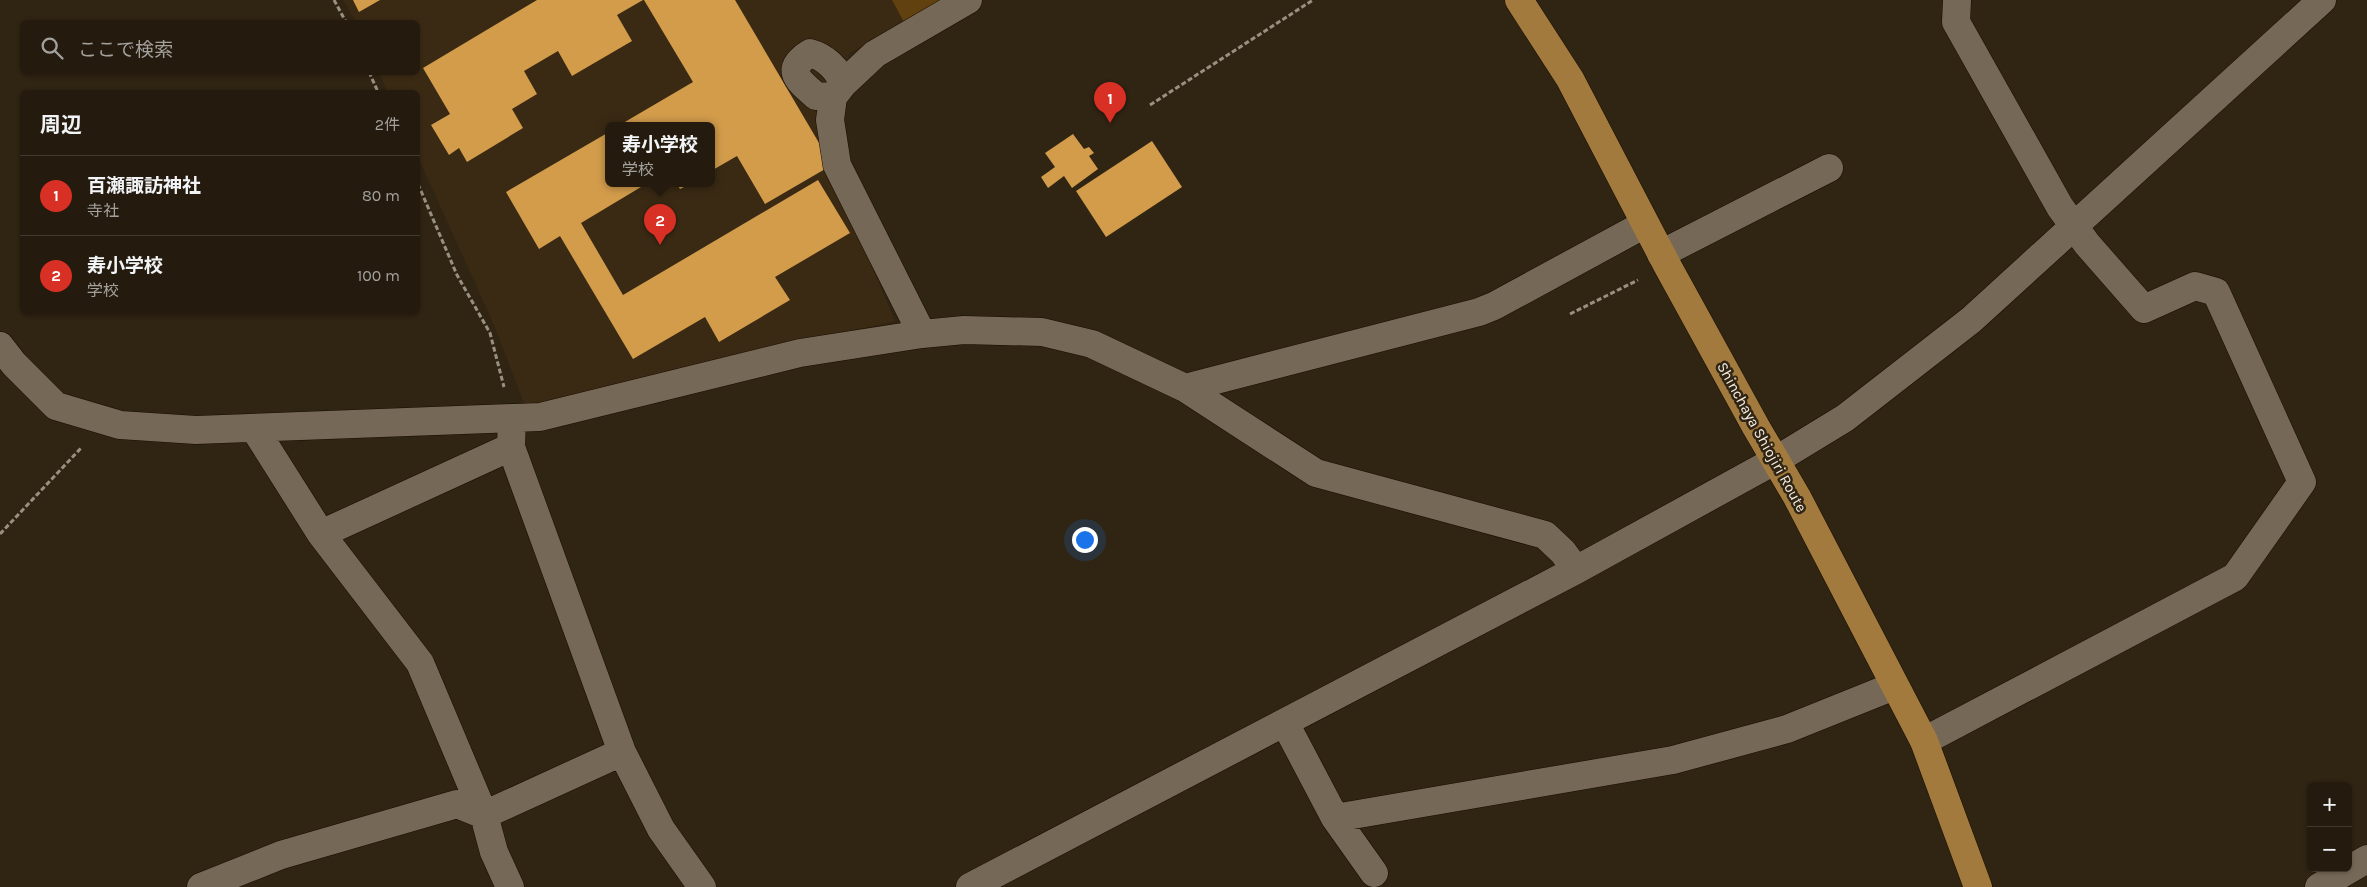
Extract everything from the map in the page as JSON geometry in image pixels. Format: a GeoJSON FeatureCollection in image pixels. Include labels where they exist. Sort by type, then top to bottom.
{"type":"FeatureCollection","features":[{"type":"Feature","properties":{"kind":"main road","name":"Shinchaya Shiojiri Route"},"geometry":{"type":"LineString","coordinates":[[1519,0],[1570,79],[1645,224],[1776,460],[1924,742],[1978,887]]}},
{"type":"Feature","properties":{"kind":"street"},"geometry":{"type":"LineString","coordinates":[[922,334],[837,165],[830,120],[838,90],[875,54],[968,0]]}},
{"type":"Feature","properties":{"kind":"street"},"geometry":{"type":"LineString","coordinates":[[1924,742],[2235,577],[2302,482],[2216,292],[2195,286],[2144,309],[2073,226],[2060,207],[1956,22],[1957,0]]}},
{"type":"Feature","properties":{"kind":"street"},"geometry":{"type":"LineString","coordinates":[[970,887],[1576,570],[1776,460],[1845,418],[1971,320],[2322,0]]}},
{"type":"Feature","properties":{"kind":"street"},"geometry":{"type":"LineString","coordinates":[[1664,259],[1829,168]]}},
{"type":"Feature","properties":{"kind":"street"},"geometry":{"type":"LineString","coordinates":[[1186,388],[1479,312],[1494,306],[1645,224]]}},
{"type":"Feature","properties":{"kind":"street"},"geometry":{"type":"LineString","coordinates":[[0,346],[14,364],[56,406],[120,425],[196,430],[540,417],[800,353],[922,334],[964,330],[1042,332],[1092,344],[1186,388],[1316,473],[1544,535],[1563,552],[1576,570]]}},
{"type":"Feature","properties":{"kind":"street"},"geometry":{"type":"LineString","coordinates":[[512,418],[511,447],[622,752],[661,829],[702,887]]}},
{"type":"Feature","properties":{"kind":"street"},"geometry":{"type":"LineString","coordinates":[[254,428],[321,534],[420,663],[484,815],[494,852],[510,887]]}},
{"type":"Feature","properties":{"kind":"street"},"geometry":{"type":"LineString","coordinates":[[321,534],[511,447]]}},
{"type":"Feature","properties":{"kind":"street"},"geometry":{"type":"LineString","coordinates":[[1335,818],[1673,760],[1787,730],[1894,686]]}},
{"type":"Feature","properties":{"kind":"street"},"geometry":{"type":"LineString","coordinates":[[1285,723],[1335,818],[1374,873]]}},
{"type":"Feature","properties":{"kind":"street"},"geometry":{"type":"LineString","coordinates":[[201,887],[281,855],[457,804],[484,815],[622,752]]}},
{"type":"Feature","properties":{"kind":"street"},"geometry":{"type":"LineString","coordinates":[[2319,887],[2367,859]]}},
{"type":"Feature","properties":{"kind":"path"},"geometry":{"type":"LineString","coordinates":[[334,0],[345,20]]}},
{"type":"Feature","properties":{"kind":"path"},"geometry":{"type":"LineString","coordinates":[[1150,105],[1313,0]]}},
{"type":"Feature","properties":{"kind":"path"},"geometry":{"type":"LineString","coordinates":[[370,75],[377,90]]}},
{"type":"Feature","properties":{"kind":"path"},"geometry":{"type":"LineString","coordinates":[[420,189],[457,275],[490,333],[512,418]]}},
{"type":"Feature","properties":{"kind":"path"},"geometry":{"type":"LineString","coordinates":[[1570,314],[1664,259]]}},
{"type":"Feature","properties":{"kind":"path"},"geometry":{"type":"LineString","coordinates":[[0,534],[85,444],[99,419]]}},
{"type":"Feature","properties":{"kind":"shaded area"},"geometry":{"type":"Polygon","coordinates":[[[343,0],[942,0],[850,53],[823,113],[831,170],[895,321],[525,406],[494,325],[420,161],[420,90],[387,90],[380,75],[420,75],[420,20],[355,20],[343,0]]]}},
{"type":"Feature","properties":{"kind":"shaded area"},"geometry":{"type":"Polygon","coordinates":[[[892,0],[942,0],[904,22],[892,0]]]}},
{"type":"Feature","properties":{"kind":"building"},"geometry":{"type":"Polygon","coordinates":[[[353,0],[380,0],[359,12],[353,0]]]}},
{"type":"Feature","properties":{"kind":"building"},"geometry":{"type":"Polygon","coordinates":[[[537,0],[643,0],[617,15],[632,41],[572,76],[558,51],[524,71],[537,94],[512,109],[523,128],[467,162],[459,148],[449,155],[431,125],[450,114],[423,68],[537,0]]]}},
{"type":"Feature","properties":{"kind":"building"},"geometry":{"type":"Polygon","coordinates":[[[644,0],[735,0],[832,165],[765,204],[737,156],[715,169],[715,122],[625,122],[693,82],[644,0]]]}},
{"type":"Feature","properties":{"kind":"building"},"geometry":{"type":"Polygon","coordinates":[[[605,134],[605,187],[641,187],[581,223],[623,295],[818,180],[850,233],[775,277],[790,300],[719,342],[705,317],[633,359],[560,236],[539,249],[506,192],[605,134]]]}},
{"type":"Feature","properties":{"kind":"building"},"geometry":{"type":"Polygon","coordinates":[[[1073,134],[1084,149],[1089,147],[1094,153],[1089,156],[1098,169],[1072,188],[1064,176],[1048,188],[1041,177],[1055,167],[1045,153],[1073,134]]]}},
{"type":"Feature","properties":{"kind":"building"},"geometry":{"type":"Polygon","coordinates":[[[1152,141],[1182,187],[1106,237],[1076,191],[1152,141]]]}},
{"type":"Feature","properties":{"kind":"place","name":"百瀬諏訪神社"},"geometry":{"type":"Point","coordinates":[1110,123]}},
{"type":"Feature","properties":{"kind":"place","name":"寿小学校"},"geometry":{"type":"Point","coordinates":[660,245]}}]}
